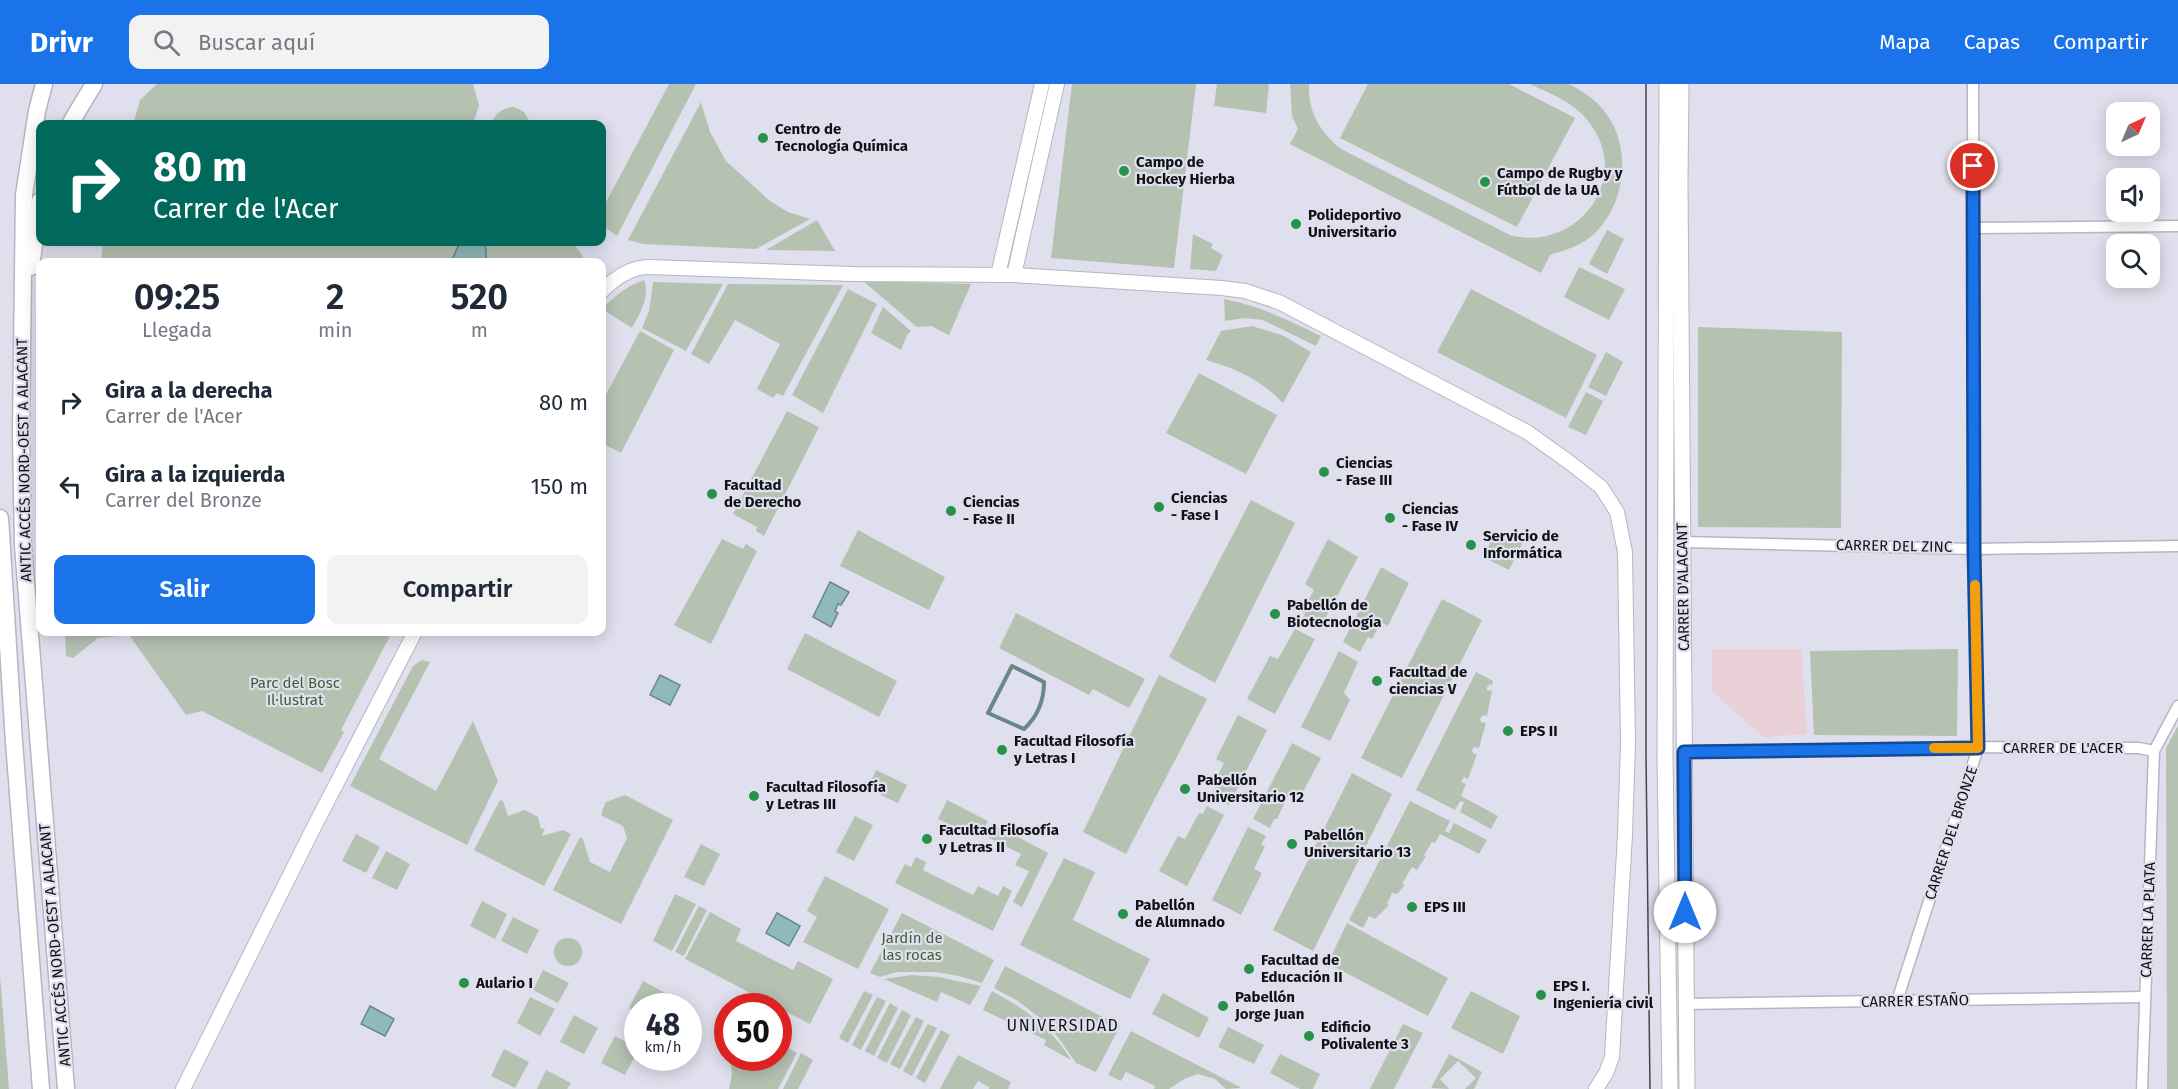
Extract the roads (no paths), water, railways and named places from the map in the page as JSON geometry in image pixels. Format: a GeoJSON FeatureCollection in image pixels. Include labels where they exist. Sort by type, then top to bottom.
{"type":"FeatureCollection","features":[{"type":"Feature","properties":{"kind":"main road","name":"ANTIC ACCÉS NORD-OEST A ALACANT"},"geometry":{"type":"LineString","coordinates":[[36,120],[44,84]]}},
{"type":"Feature","properties":{"kind":"main road"},"geometry":{"type":"LineString","coordinates":[[72,120],[94,84]]}},
{"type":"Feature","properties":{"kind":"main road","name":"CARRER D'ALACANT"},"geometry":{"type":"LineString","coordinates":[[1667,84],[1665,757],[1670,1089]]}},
{"type":"Feature","properties":{"kind":"main road","name":"CARRER D'ALACANT"},"geometry":{"type":"LineString","coordinates":[[1682,84],[1680,182],[1687,1089]]}},
{"type":"Feature","properties":{"kind":"main road","name":"ANTIC ACCÉS NORD-OEST A ALACANT"},"geometry":{"type":"LineString","coordinates":[[36,123],[24,195],[23,545],[66,1089]]}},
{"type":"Feature","properties":{"kind":"main road"},"geometry":{"type":"LineString","coordinates":[[22,336],[36,231]]}},
{"type":"Feature","properties":{"kind":"main road","name":"ANTIC ACCÉS NORD-OEST A ALACANT"},"geometry":{"type":"LineString","coordinates":[[0,518],[41,1089]]}},
{"type":"Feature","properties":{"kind":"street"},"geometry":{"type":"LineString","coordinates":[[998,275],[1042,84]]}},
{"type":"Feature","properties":{"kind":"street"},"geometry":{"type":"LineString","coordinates":[[1014,275],[1057,84]]}},
{"type":"Feature","properties":{"kind":"street","name":"CARRER DEL BRONZE"},"geometry":{"type":"LineString","coordinates":[[1897,1001],[1978,748],[1974,549],[1973,84]]}},
{"type":"Feature","properties":{"kind":"street"},"geometry":{"type":"LineString","coordinates":[[1974,228],[2178,226]]}},
{"type":"Feature","properties":{"kind":"street"},"geometry":{"type":"LineString","coordinates":[[606,287],[615,278],[643,267],[852,274],[1014,275],[1245,291],[1279,302],[1527,432],[1601,487],[1617,512],[1625,552],[1628,742],[1612,1057],[1596,1089]]}},
{"type":"Feature","properties":{"kind":"street","name":"CARRER DEL ZINC"},"geometry":{"type":"LineString","coordinates":[[1682,542],[1974,549],[2178,546]]}},
{"type":"Feature","properties":{"kind":"street"},"geometry":{"type":"LineString","coordinates":[[183,1089],[413,636]]}},
{"type":"Feature","properties":{"kind":"street"},"geometry":{"type":"LineString","coordinates":[[2154,751],[2178,706]]}},
{"type":"Feature","properties":{"kind":"street","name":"CARRER DE L'ACER"},"geometry":{"type":"LineString","coordinates":[[1684,752],[1978,748],[2139,748],[2154,751]]}},
{"type":"Feature","properties":{"kind":"street","name":"CARRER LA PLATA"},"geometry":{"type":"LineString","coordinates":[[2142,1089],[2154,751]]}},
{"type":"Feature","properties":{"kind":"street","name":"CARRER ESTAÑO"},"geometry":{"type":"LineString","coordinates":[[1686,1004],[2145,998]]}},
{"type":"Feature","properties":{"kind":"waterway"},"geometry":{"type":"LineString","coordinates":[[1012,666],[1044,682],[1039,708],[1024,729],[988,713],[1012,666]]}},
{"type":"Feature","properties":{"kind":"tram line"},"geometry":{"type":"LineString","coordinates":[[1646,84],[1646,755],[1650,1089]]}},
{"type":"Feature","properties":{"kind":"place","name":"Centro de Tecnología Química"},"geometry":{"type":"Point","coordinates":[763,138]}},
{"type":"Feature","properties":{"kind":"place","name":"Campo de Hockey Hierba"},"geometry":{"type":"Point","coordinates":[1124,171]}},
{"type":"Feature","properties":{"kind":"place","name":"Campo de Rugby y Fútbol de la UA"},"geometry":{"type":"Point","coordinates":[1485,182]}},
{"type":"Feature","properties":{"kind":"place","name":"Polideportivo Universitario"},"geometry":{"type":"Point","coordinates":[1296,224]}},
{"type":"Feature","properties":{"kind":"place","name":"Ciencias - Fase III"},"geometry":{"type":"Point","coordinates":[1324,472]}},
{"type":"Feature","properties":{"kind":"place","name":"Facultad de Derecho"},"geometry":{"type":"Point","coordinates":[712,494]}},
{"type":"Feature","properties":{"kind":"place","name":"Ciencias - Fase I"},"geometry":{"type":"Point","coordinates":[1159,507]}},
{"type":"Feature","properties":{"kind":"place","name":"Ciencias - Fase II"},"geometry":{"type":"Point","coordinates":[951,511]}},
{"type":"Feature","properties":{"kind":"place","name":"Ciencias - Fase IV"},"geometry":{"type":"Point","coordinates":[1390,518]}},
{"type":"Feature","properties":{"kind":"place","name":"Servicio de Informática"},"geometry":{"type":"Point","coordinates":[1471,545]}},
{"type":"Feature","properties":{"kind":"place","name":"Pabellón de Biotecnología"},"geometry":{"type":"Point","coordinates":[1275,614]}},
{"type":"Feature","properties":{"kind":"place","name":"Facultad de ciencias V"},"geometry":{"type":"Point","coordinates":[1377,681]}},
{"type":"Feature","properties":{"kind":"place","name":"EPS II"},"geometry":{"type":"Point","coordinates":[1508,731]}},
{"type":"Feature","properties":{"kind":"place","name":"Facultad Filosofía y Letras I"},"geometry":{"type":"Point","coordinates":[1002,750]}},
{"type":"Feature","properties":{"kind":"place","name":"Pabellón Universitario 12"},"geometry":{"type":"Point","coordinates":[1185,789]}},
{"type":"Feature","properties":{"kind":"place","name":"Facultad Filosofía y Letras III"},"geometry":{"type":"Point","coordinates":[754,796]}},
{"type":"Feature","properties":{"kind":"place","name":"Facultad Filosofía y Letras II"},"geometry":{"type":"Point","coordinates":[927,839]}},
{"type":"Feature","properties":{"kind":"place","name":"Pabellón Universitario 13"},"geometry":{"type":"Point","coordinates":[1292,844]}},
{"type":"Feature","properties":{"kind":"place","name":"EPS III"},"geometry":{"type":"Point","coordinates":[1412,907]}},
{"type":"Feature","properties":{"kind":"place","name":"Pabellón de Alumnado"},"geometry":{"type":"Point","coordinates":[1123,914]}},
{"type":"Feature","properties":{"kind":"place","name":"Facultad de Educación II"},"geometry":{"type":"Point","coordinates":[1249,969]}},
{"type":"Feature","properties":{"kind":"place","name":"Aulario I"},"geometry":{"type":"Point","coordinates":[464,983]}},
{"type":"Feature","properties":{"kind":"place","name":"EPS I. Ingeniería civil"},"geometry":{"type":"Point","coordinates":[1541,995]}},
{"type":"Feature","properties":{"kind":"place","name":"Pabellón Jorge Juan"},"geometry":{"type":"Point","coordinates":[1223,1006]}},
{"type":"Feature","properties":{"kind":"place","name":"Edificio Polivalente 3"},"geometry":{"type":"Point","coordinates":[1309,1036]}},
{"type":"Feature","properties":{"kind":"district","name":"UNIVERSIDAD"},"geometry":{"type":"Point","coordinates":[1063,1025]}},
{"type":"Feature","properties":{"kind":"park label","name":"Parc del Bosc Il·lustrat"},"geometry":{"type":"Point","coordinates":[295,692]}},
{"type":"Feature","properties":{"kind":"park label","name":"Jardín de las rocas"},"geometry":{"type":"Point","coordinates":[912,946]}}]}
